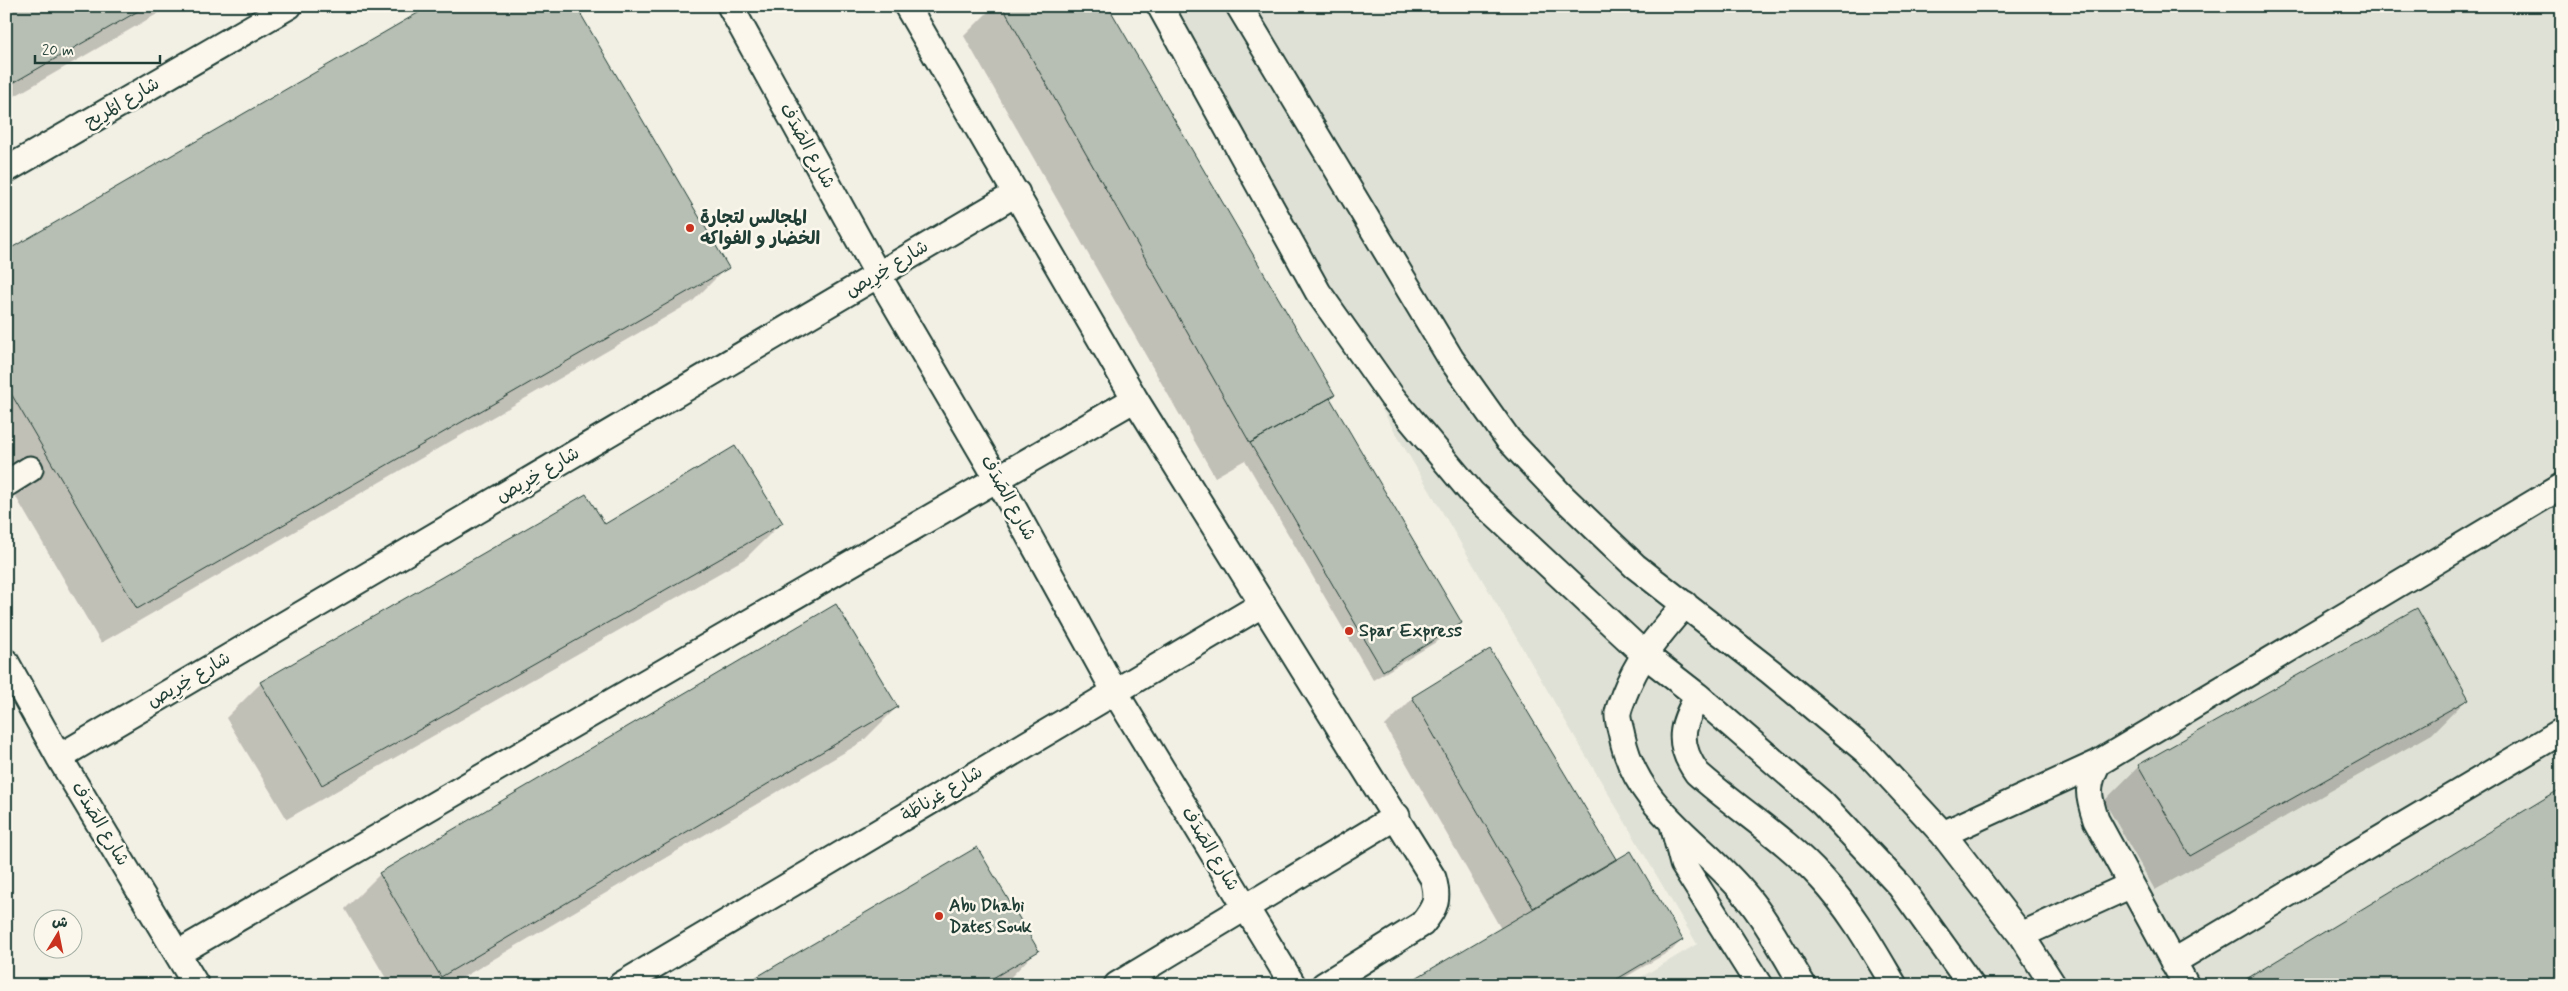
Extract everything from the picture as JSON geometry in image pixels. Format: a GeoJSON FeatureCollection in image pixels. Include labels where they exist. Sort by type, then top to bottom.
{"type":"FeatureCollection","features":[{"type":"Feature","properties":{"kind":"lane","name":"شارع المُرِيح"},"geometry":{"type":"LineString","coordinates":[[6,170],[289,6]]}},
{"type":"Feature","properties":{"kind":"lane","name":"شارع الصَدَف"},"geometry":{"type":"LineString","coordinates":[[730,6],[878,275],[998,480],[1115,692],[1292,985]]}},
{"type":"Feature","properties":{"kind":"lane"},"geometry":{"type":"LineString","coordinates":[[907,6],[1135,399],[1397,816],[1433,878],[1437,894],[1433,911],[1422,924],[1324,985]]}},
{"type":"Feature","properties":{"kind":"lane"},"geometry":{"type":"LineString","coordinates":[[1160,6],[1318,292],[1392,397],[1472,493],[1644,654],[1698,696],[1828,810],[1900,886],[1971,985]]}},
{"type":"Feature","properties":{"kind":"lane"},"geometry":{"type":"LineString","coordinates":[[1239,6],[1451,359],[1508,439],[1563,497],[1635,566],[1685,604],[1867,752],[1943,834],[2021,935],[2045,982]]}},
{"type":"Feature","properties":{"kind":"lane","name":"شارع خِرِيص"},"geometry":{"type":"LineString","coordinates":[[59,757],[1017,193]]}},
{"type":"Feature","properties":{"kind":"lane"},"geometry":{"type":"LineString","coordinates":[[178,953],[1135,399]]}},
{"type":"Feature","properties":{"kind":"lane"},"geometry":{"type":"LineString","coordinates":[[6,484],[30,469]]}},
{"type":"Feature","properties":{"kind":"lane"},"geometry":{"type":"LineString","coordinates":[[1943,834],[2098,763],[2562,486]]}},
{"type":"Feature","properties":{"kind":"lane","name":"شارع غِرناطَة"},"geometry":{"type":"LineString","coordinates":[[621,985],[1263,604]]}},
{"type":"Feature","properties":{"kind":"lane"},"geometry":{"type":"LineString","coordinates":[[1685,604],[1644,654],[1618,714],[1624,748],[1635,772],[1652,799],[1673,824],[1730,877],[1748,897],[1778,941],[1795,982]]}},
{"type":"Feature","properties":{"kind":"lane","name":"شارع الصَدَف"},"geometry":{"type":"LineString","coordinates":[[6,662],[59,757],[196,985]]}},
{"type":"Feature","properties":{"kind":"lane"},"geometry":{"type":"LineString","coordinates":[[1698,696],[1683,729],[1686,752],[1697,773],[1798,856],[1821,878],[1860,928],[1894,985]]}},
{"type":"Feature","properties":{"kind":"lane"},"geometry":{"type":"LineString","coordinates":[[2173,962],[2562,731]]}},
{"type":"Feature","properties":{"kind":"lane"},"geometry":{"type":"LineString","coordinates":[[2098,763],[2090,778],[2088,798],[2096,820],[2186,985]]}},
{"type":"Feature","properties":{"kind":"lane"},"geometry":{"type":"LineString","coordinates":[[1117,985],[1397,816]]}},
{"type":"Feature","properties":{"kind":"lane"},"geometry":{"type":"LineString","coordinates":[[1673,824],[1675,840],[1687,872],[1759,985]]}},
{"type":"Feature","properties":{"kind":"lane"},"geometry":{"type":"LineString","coordinates":[[2021,935],[2131,885]]}},
{"type":"Feature","properties":{"kind":"shaded area"},"geometry":{"type":"Polygon","coordinates":[[[1144,6],[2562,6],[2562,985],[1628,985],[1697,944],[1144,6]]]}},
{"type":"Feature","properties":{"kind":"building"},"geometry":{"type":"Polygon","coordinates":[[[6,6],[147,6],[6,87],[6,6]]]}},
{"type":"Feature","properties":{"kind":"building"},"geometry":{"type":"Polygon","coordinates":[[[430,6],[576,6],[729,268],[137,609],[6,385],[6,251],[430,6]]]}},
{"type":"Feature","properties":{"kind":"building"},"geometry":{"type":"Polygon","coordinates":[[[1002,6],[1108,6],[1335,395],[1250,443],[1002,6]]]}},
{"type":"Feature","properties":{"kind":"building"},"geometry":{"type":"Polygon","coordinates":[[[1330,398],[1462,623],[1383,671],[1250,443],[1330,398]]]}},
{"type":"Feature","properties":{"kind":"building"},"geometry":{"type":"Polygon","coordinates":[[[735,446],[783,523],[322,785],[260,682],[586,494],[605,524],[735,446]]]}},
{"type":"Feature","properties":{"kind":"building"},"geometry":{"type":"Polygon","coordinates":[[[836,604],[898,707],[441,977],[379,873],[836,604]]]}},
{"type":"Feature","properties":{"kind":"building"},"geometry":{"type":"Polygon","coordinates":[[[2417,608],[2469,699],[2190,856],[2138,765],[2417,608]]]}},
{"type":"Feature","properties":{"kind":"building"},"geometry":{"type":"Polygon","coordinates":[[[1490,649],[1616,859],[1533,908],[1412,697],[1490,649]]]}},
{"type":"Feature","properties":{"kind":"building"},"geometry":{"type":"Polygon","coordinates":[[[2562,788],[2562,985],[2238,984],[2562,788]]]}},
{"type":"Feature","properties":{"kind":"building","name":"Abu Dhabi Dates Souk"},"geometry":{"type":"Polygon","coordinates":[[[977,847],[1039,951],[981,985],[743,985],[977,847]]]}},
{"type":"Feature","properties":{"kind":"building"},"geometry":{"type":"Polygon","coordinates":[[[1631,851],[1683,940],[1607,985],[1404,985],[1631,851]]]}},
{"type":"Feature","properties":{"kind":"place","name":"المجالس لتجارة الخضار و الفواكه"},"geometry":{"type":"Point","coordinates":[690,228]}},
{"type":"Feature","properties":{"kind":"place","name":"Spar Express"},"geometry":{"type":"Point","coordinates":[1349,631]}},
{"type":"Feature","properties":{"kind":"place","name":"Abu Dhabi Dates Souk"},"geometry":{"type":"Point","coordinates":[939,916]}}]}
